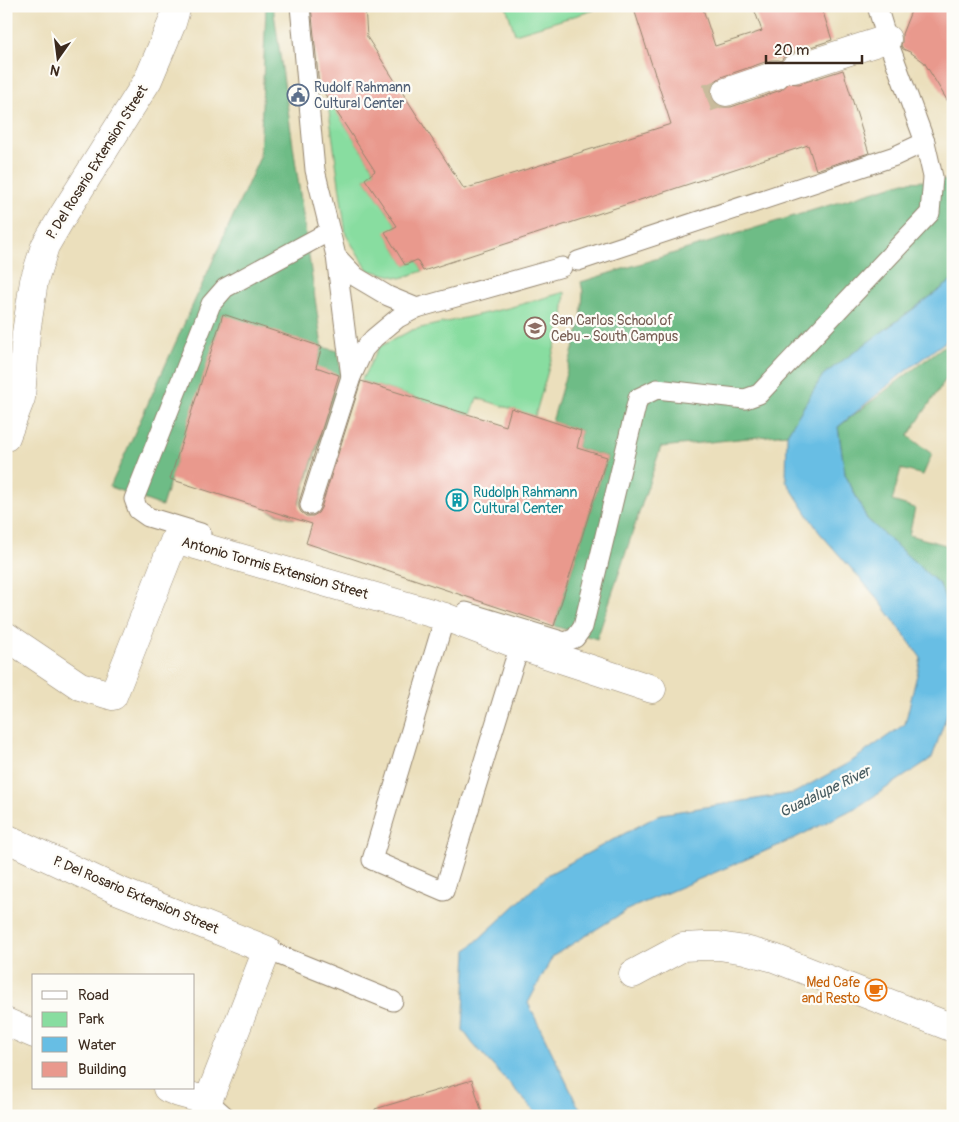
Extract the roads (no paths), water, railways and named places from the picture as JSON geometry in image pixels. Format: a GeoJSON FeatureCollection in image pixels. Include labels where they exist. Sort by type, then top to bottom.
{"type":"FeatureCollection","features":[{"type":"Feature","properties":{"kind":"street","name":"P. Del Rosario Extension Street"},"geometry":{"type":"LineString","coordinates":[[6,437],[21,398],[26,333],[34,281],[45,246],[148,80],[172,23],[177,6]]}},
{"type":"Feature","properties":{"kind":"street"},"geometry":{"type":"LineString","coordinates":[[726,92],[887,39]]}},
{"type":"Feature","properties":{"kind":"street","name":"Antonio Tormis Extension Street"},"geometry":{"type":"LineString","coordinates":[[6,636],[80,686],[113,696],[175,539],[445,617],[521,646],[652,690]]}},
{"type":"Feature","properties":{"kind":"street","name":"P. Del Rosario Extension Street"},"geometry":{"type":"LineString","coordinates":[[6,838],[117,890],[267,950]]}},
{"type":"Feature","properties":{"kind":"street"},"geometry":{"type":"LineString","coordinates":[[633,974],[683,947],[719,946],[745,950],[774,958],[953,1028]]}},
{"type":"Feature","properties":{"kind":"street"},"geometry":{"type":"LineString","coordinates":[[172,1090],[217,1108],[267,950]]}},
{"type":"Feature","properties":{"kind":"street"},"geometry":{"type":"LineString","coordinates":[[6,1022],[32,1033]]}},
{"type":"Feature","properties":{"kind":"lane"},"geometry":{"type":"LineString","coordinates":[[300,6],[316,170],[336,256],[351,377]]}},
{"type":"Feature","properties":{"kind":"lane"},"geometry":{"type":"LineString","coordinates":[[330,231],[224,288],[211,304],[134,500],[138,510],[148,517],[565,642],[575,638],[583,627],[638,398],[657,389],[745,399],[759,394],[930,213],[932,176],[926,142],[876,6]]}},
{"type":"Feature","properties":{"kind":"lane"},"geometry":{"type":"LineString","coordinates":[[310,505],[351,377],[364,349],[398,318],[417,308],[570,264],[895,156],[926,142]]}},
{"type":"Feature","properties":{"kind":"lane"},"geometry":{"type":"LineString","coordinates":[[336,256],[356,277],[388,296],[417,308]]}},
{"type":"Feature","properties":{"kind":"lane"},"geometry":{"type":"LineString","coordinates":[[445,617],[372,860],[444,891],[521,646]]}},
{"type":"Feature","properties":{"kind":"lane"},"geometry":{"type":"LineString","coordinates":[[267,950],[393,1001]]}},
{"type":"Feature","properties":{"kind":"water","name":"Guadalupe River"},"geometry":{"type":"Polygon","coordinates":[[[953,280],[953,336],[903,373],[838,427],[845,474],[867,519],[940,585],[953,622],[953,697],[932,758],[859,806],[789,841],[629,909],[553,956],[528,1003],[577,1104],[586,1116],[539,1116],[473,1044],[463,1030],[467,950],[549,874],[661,814],[794,793],[852,761],[905,724],[921,658],[878,599],[819,532],[786,481],[787,434],[823,375],[953,280]]]}},
{"type":"Feature","properties":{"kind":"tunnel"},"geometry":{"type":"LineString","coordinates":[[707,98],[726,92]]}},
{"type":"Feature","properties":{"kind":"place","name":"Rudolf Rahmann Cultural Center"},"geometry":{"type":"Point","coordinates":[298,95]}},
{"type":"Feature","properties":{"kind":"place","name":"San Carlos School of Cebu - South Campus"},"geometry":{"type":"Point","coordinates":[535,328]}},
{"type":"Feature","properties":{"kind":"place","name":"Rudolph Rahmann Cultural Center"},"geometry":{"type":"Point","coordinates":[457,500]}},
{"type":"Feature","properties":{"kind":"place","name":"Med Cafe and Resto"},"geometry":{"type":"Point","coordinates":[876,990]}}]}
